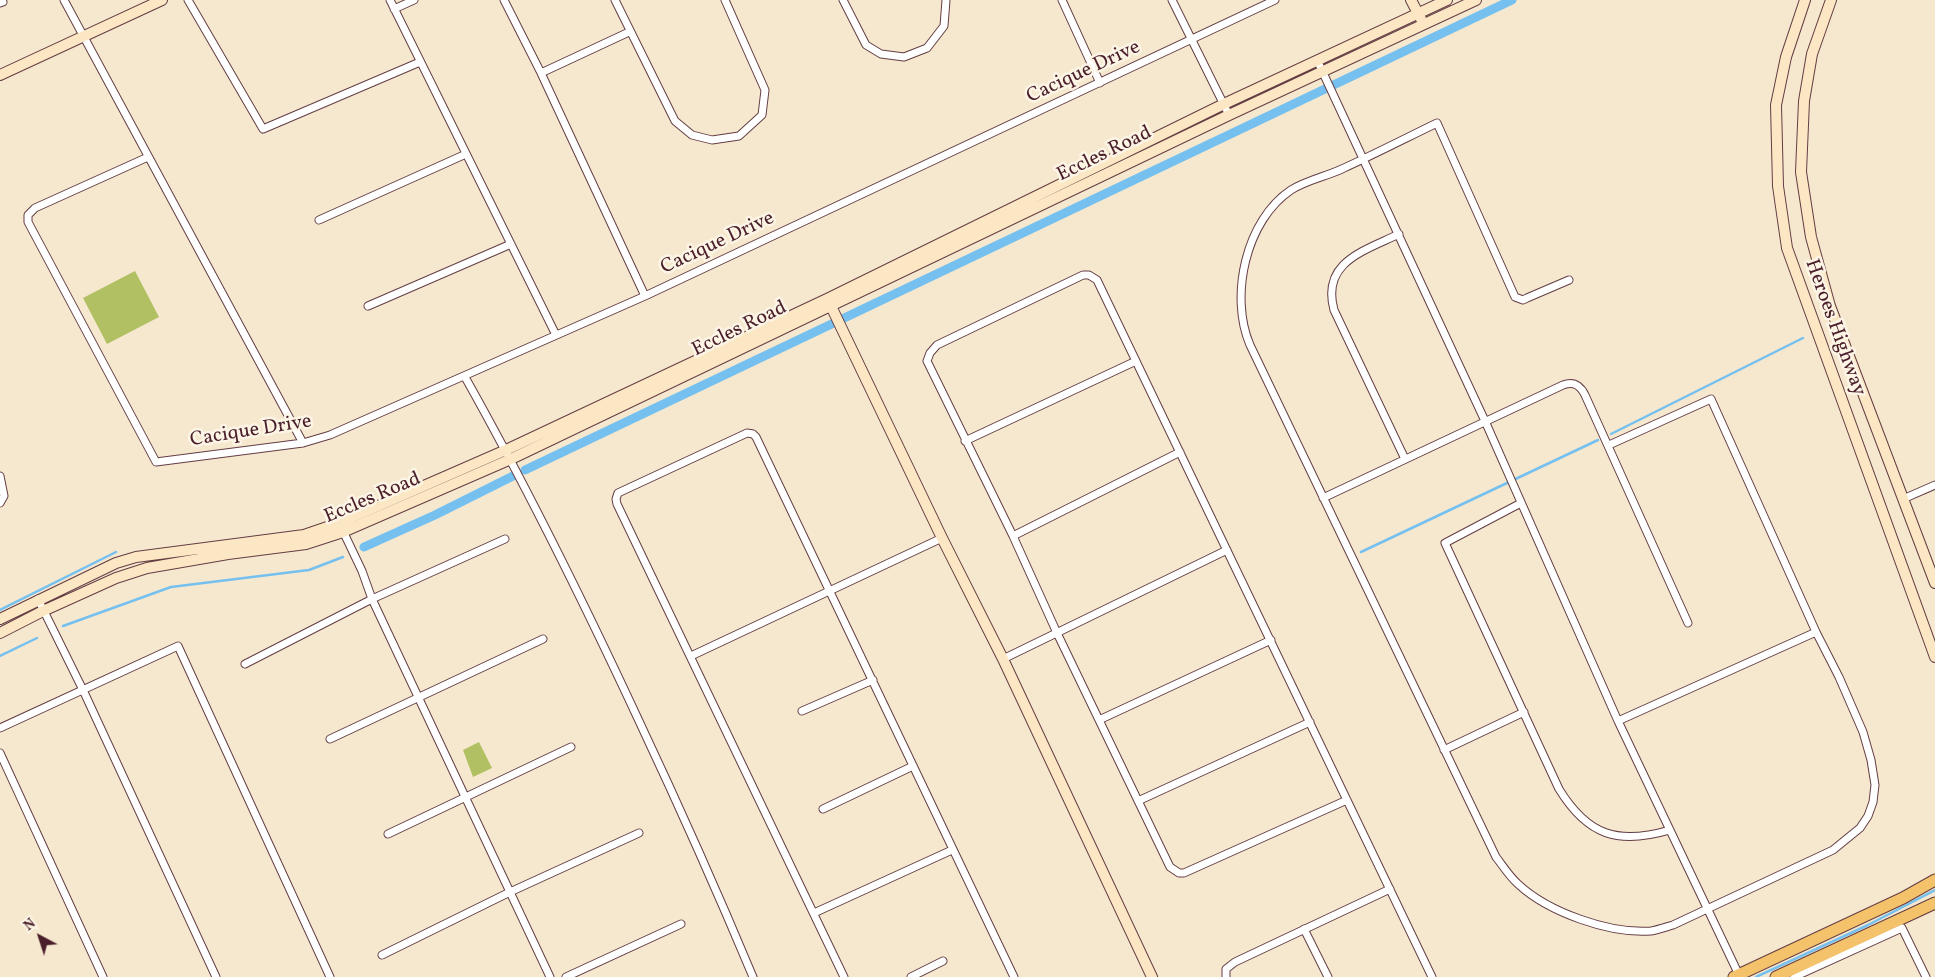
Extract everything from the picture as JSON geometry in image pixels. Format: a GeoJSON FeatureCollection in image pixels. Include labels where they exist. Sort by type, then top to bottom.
{"type":"FeatureCollection","features":[{"type":"Feature","properties":{"kind":"main road"},"geometry":{"type":"LineString","coordinates":[[1736,976],[1903,898],[1935,880]]}},
{"type":"Feature","properties":{"kind":"main road"},"geometry":{"type":"LineString","coordinates":[[1776,977],[1935,903]]}},
{"type":"Feature","properties":{"kind":"street"},"geometry":{"type":"LineString","coordinates":[[64,0],[302,443]]}},
{"type":"Feature","properties":{"kind":"street"},"geometry":{"type":"LineString","coordinates":[[0,75],[162,0]]}},
{"type":"Feature","properties":{"kind":"street"},"geometry":{"type":"LineString","coordinates":[[188,0],[263,129],[420,62]]}},
{"type":"Feature","properties":{"kind":"street"},"geometry":{"type":"LineString","coordinates":[[390,0],[556,335]]}},
{"type":"Feature","properties":{"kind":"street"},"geometry":{"type":"LineString","coordinates":[[394,9],[414,0]]}},
{"type":"Feature","properties":{"kind":"street"},"geometry":{"type":"LineString","coordinates":[[504,0],[541,73],[645,296]]}},
{"type":"Feature","properties":{"kind":"street"},"geometry":{"type":"LineString","coordinates":[[615,0],[629,32],[675,121],[692,136],[712,140],[739,136],[762,115],[766,90],[725,0]]}},
{"type":"Feature","properties":{"kind":"street"},"geometry":{"type":"LineString","coordinates":[[843,0],[866,45],[882,54],[904,57],[927,48],[944,26],[946,0]]}},
{"type":"Feature","properties":{"kind":"street"},"geometry":{"type":"LineString","coordinates":[[1062,0],[1100,83]]}},
{"type":"Feature","properties":{"kind":"street"},"geometry":{"type":"LineString","coordinates":[[1172,0],[1230,115]]}},
{"type":"Feature","properties":{"kind":"street","name":"Cacique Drive"},"geometry":{"type":"LineString","coordinates":[[148,157],[35,208],[28,215],[28,222],[156,462],[302,443],[330,436],[645,296],[1275,0]]}},
{"type":"Feature","properties":{"kind":"street"},"geometry":{"type":"LineString","coordinates":[[1411,0],[1423,24]]}},
{"type":"Feature","properties":{"kind":"street","name":"Eccles Road"},"geometry":{"type":"LineString","coordinates":[[829,302],[1224,104],[1318,62],[1447,0]]}},
{"type":"Feature","properties":{"kind":"street","name":"Eccles Road"},"geometry":{"type":"LineString","coordinates":[[0,633],[116,578],[146,568],[228,554],[306,544],[509,455],[829,302],[1476,0]]}},
{"type":"Feature","properties":{"kind":"street","name":"Heroes Highway"},"geometry":{"type":"LineString","coordinates":[[1806,0],[1786,57],[1776,105],[1778,186],[1787,248],[1935,657]]}},
{"type":"Feature","properties":{"kind":"street","name":"Heroes Highway"},"geometry":{"type":"LineString","coordinates":[[1831,0],[1812,54],[1804,101],[1801,172],[1811,236],[1830,306],[1935,583]]}},
{"type":"Feature","properties":{"kind":"street"},"geometry":{"type":"LineString","coordinates":[[541,73],[629,32]]}},
{"type":"Feature","properties":{"kind":"street"},"geometry":{"type":"LineString","coordinates":[[1318,62],[1485,421],[1618,721],[1736,976]]}},
{"type":"Feature","properties":{"kind":"street"},"geometry":{"type":"LineString","coordinates":[[1569,280],[1523,300],[1515,297],[1437,123],[1346,168],[1292,189],[1282,198],[1266,217],[1253,239],[1243,270],[1242,318],[1245,333],[1496,857],[1518,884],[1536,899],[1563,914],[1588,922],[1634,931],[1652,931],[1673,925],[1707,910],[1833,850],[1860,828],[1868,816],[1873,802],[1875,785],[1871,760],[1863,732],[1711,399],[1608,445]]}},
{"type":"Feature","properties":{"kind":"street"},"geometry":{"type":"LineString","coordinates":[[319,220],[466,154]]}},
{"type":"Feature","properties":{"kind":"street"},"geometry":{"type":"LineString","coordinates":[[1399,234],[1347,260],[1339,269],[1334,280],[1331,296],[1334,310],[1404,459]]}},
{"type":"Feature","properties":{"kind":"street"},"geometry":{"type":"LineString","coordinates":[[368,306],[510,244]]}},
{"type":"Feature","properties":{"kind":"street"},"geometry":{"type":"LineString","coordinates":[[1347,800],[1184,874],[1170,867],[1057,633],[1013,536],[927,361],[930,353],[937,346],[1083,275],[1089,275],[1096,280],[1271,640],[1432,977]]}},
{"type":"Feature","properties":{"kind":"street"},"geometry":{"type":"LineString","coordinates":[[829,302],[942,538],[1003,659],[1152,977]]}},
{"type":"Feature","properties":{"kind":"street"},"geometry":{"type":"LineString","coordinates":[[965,441],[1136,361]]}},
{"type":"Feature","properties":{"kind":"street"},"geometry":{"type":"LineString","coordinates":[[465,377],[509,455],[608,654],[692,835],[753,977]]}},
{"type":"Feature","properties":{"kind":"street"},"geometry":{"type":"LineString","coordinates":[[1323,498],[1563,385],[1575,384],[1581,388],[1608,445],[1688,623]]}},
{"type":"Feature","properties":{"kind":"street"},"geometry":{"type":"LineString","coordinates":[[844,977],[691,656],[616,504],[618,493],[746,433],[753,434],[756,437],[1014,977]]}},
{"type":"Feature","properties":{"kind":"street"},"geometry":{"type":"LineString","coordinates":[[1013,536],[1180,452]]}},
{"type":"Feature","properties":{"kind":"street"},"geometry":{"type":"LineString","coordinates":[[0,476],[4,496],[0,504]]}},
{"type":"Feature","properties":{"kind":"street"},"geometry":{"type":"LineString","coordinates":[[1903,499],[1935,485]]}},
{"type":"Feature","properties":{"kind":"street"},"geometry":{"type":"LineString","coordinates":[[1521,502],[1445,542],[1560,789],[1578,816],[1597,829],[1610,834],[1625,836],[1652,835],[1670,830]]}},
{"type":"Feature","properties":{"kind":"street"},"geometry":{"type":"LineString","coordinates":[[341,528],[418,697],[550,977]]}},
{"type":"Feature","properties":{"kind":"street","name":"Eccles Road"},"geometry":{"type":"LineString","coordinates":[[0,619],[116,563],[136,557],[341,528]]}},
{"type":"Feature","properties":{"kind":"street"},"geometry":{"type":"LineString","coordinates":[[691,656],[942,538]]}},
{"type":"Feature","properties":{"kind":"street"},"geometry":{"type":"LineString","coordinates":[[245,664],[372,598],[505,539]]}},
{"type":"Feature","properties":{"kind":"street"},"geometry":{"type":"LineString","coordinates":[[1003,659],[1227,550]]}},
{"type":"Feature","properties":{"kind":"street"},"geometry":{"type":"LineString","coordinates":[[38,599],[83,690],[216,977]]}},
{"type":"Feature","properties":{"kind":"street"},"geometry":{"type":"LineString","coordinates":[[1618,721],[1816,632]]}},
{"type":"Feature","properties":{"kind":"street"},"geometry":{"type":"LineString","coordinates":[[330,739],[543,639]]}},
{"type":"Feature","properties":{"kind":"street"},"geometry":{"type":"LineString","coordinates":[[1099,720],[1271,640]]}},
{"type":"Feature","properties":{"kind":"street"},"geometry":{"type":"LineString","coordinates":[[0,728],[178,646],[330,977]]}},
{"type":"Feature","properties":{"kind":"street"},"geometry":{"type":"LineString","coordinates":[[802,712],[873,680]]}},
{"type":"Feature","properties":{"kind":"street"},"geometry":{"type":"LineString","coordinates":[[1444,750],[1524,712]]}},
{"type":"Feature","properties":{"kind":"street"},"geometry":{"type":"LineString","coordinates":[[1138,801],[1310,722]]}},
{"type":"Feature","properties":{"kind":"street"},"geometry":{"type":"LineString","coordinates":[[388,834],[571,747]]}},
{"type":"Feature","properties":{"kind":"street"},"geometry":{"type":"LineString","coordinates":[[0,753],[103,977]]}},
{"type":"Feature","properties":{"kind":"street"},"geometry":{"type":"LineString","coordinates":[[823,809],[913,766]]}},
{"type":"Feature","properties":{"kind":"street"},"geometry":{"type":"LineString","coordinates":[[382,956],[510,892],[639,833]]}},
{"type":"Feature","properties":{"kind":"street"},"geometry":{"type":"LineString","coordinates":[[814,913],[952,850]]}},
{"type":"Feature","properties":{"kind":"street"},"geometry":{"type":"LineString","coordinates":[[1226,977],[1226,969],[1235,962],[1390,888]]}},
{"type":"Feature","properties":{"kind":"street"},"geometry":{"type":"LineString","coordinates":[[566,977],[681,924]]}},
{"type":"Feature","properties":{"kind":"street"},"geometry":{"type":"LineString","coordinates":[[1794,977],[1902,928],[1926,977]]}},
{"type":"Feature","properties":{"kind":"street"},"geometry":{"type":"LineString","coordinates":[[1304,929],[1328,977]]}},
{"type":"Feature","properties":{"kind":"street"},"geometry":{"type":"LineString","coordinates":[[911,977],[943,961]]}},
{"type":"Feature","properties":{"kind":"green space"},"geometry":{"type":"Polygon","coordinates":[[[135,271],[159,317],[107,344],[83,298],[135,271]]]}},
{"type":"Feature","properties":{"kind":"green space"},"geometry":{"type":"Polygon","coordinates":[[[479,742],[492,768],[473,777],[463,750],[479,742]]]}},
{"type":"Feature","properties":{"kind":"waterway"},"geometry":{"type":"LineString","coordinates":[[525,470],[1512,0]]}},
{"type":"Feature","properties":{"kind":"waterway"},"geometry":{"type":"LineString","coordinates":[[1611,434],[1803,338]]}},
{"type":"Feature","properties":{"kind":"waterway"},"geometry":{"type":"LineString","coordinates":[[1361,552],[1598,440]]}},
{"type":"Feature","properties":{"kind":"waterway"},"geometry":{"type":"LineString","coordinates":[[364,547],[435,515],[515,475]]}},
{"type":"Feature","properties":{"kind":"waterway"},"geometry":{"type":"LineString","coordinates":[[0,610],[116,552]]}},
{"type":"Feature","properties":{"kind":"waterway"},"geometry":{"type":"LineString","coordinates":[[63,626],[171,587],[309,570],[343,557]]}},
{"type":"Feature","properties":{"kind":"waterway"},"geometry":{"type":"LineString","coordinates":[[0,656],[37,638]]}},
{"type":"Feature","properties":{"kind":"waterway"},"geometry":{"type":"LineString","coordinates":[[1756,977],[1868,925],[1935,890]]}}]}
